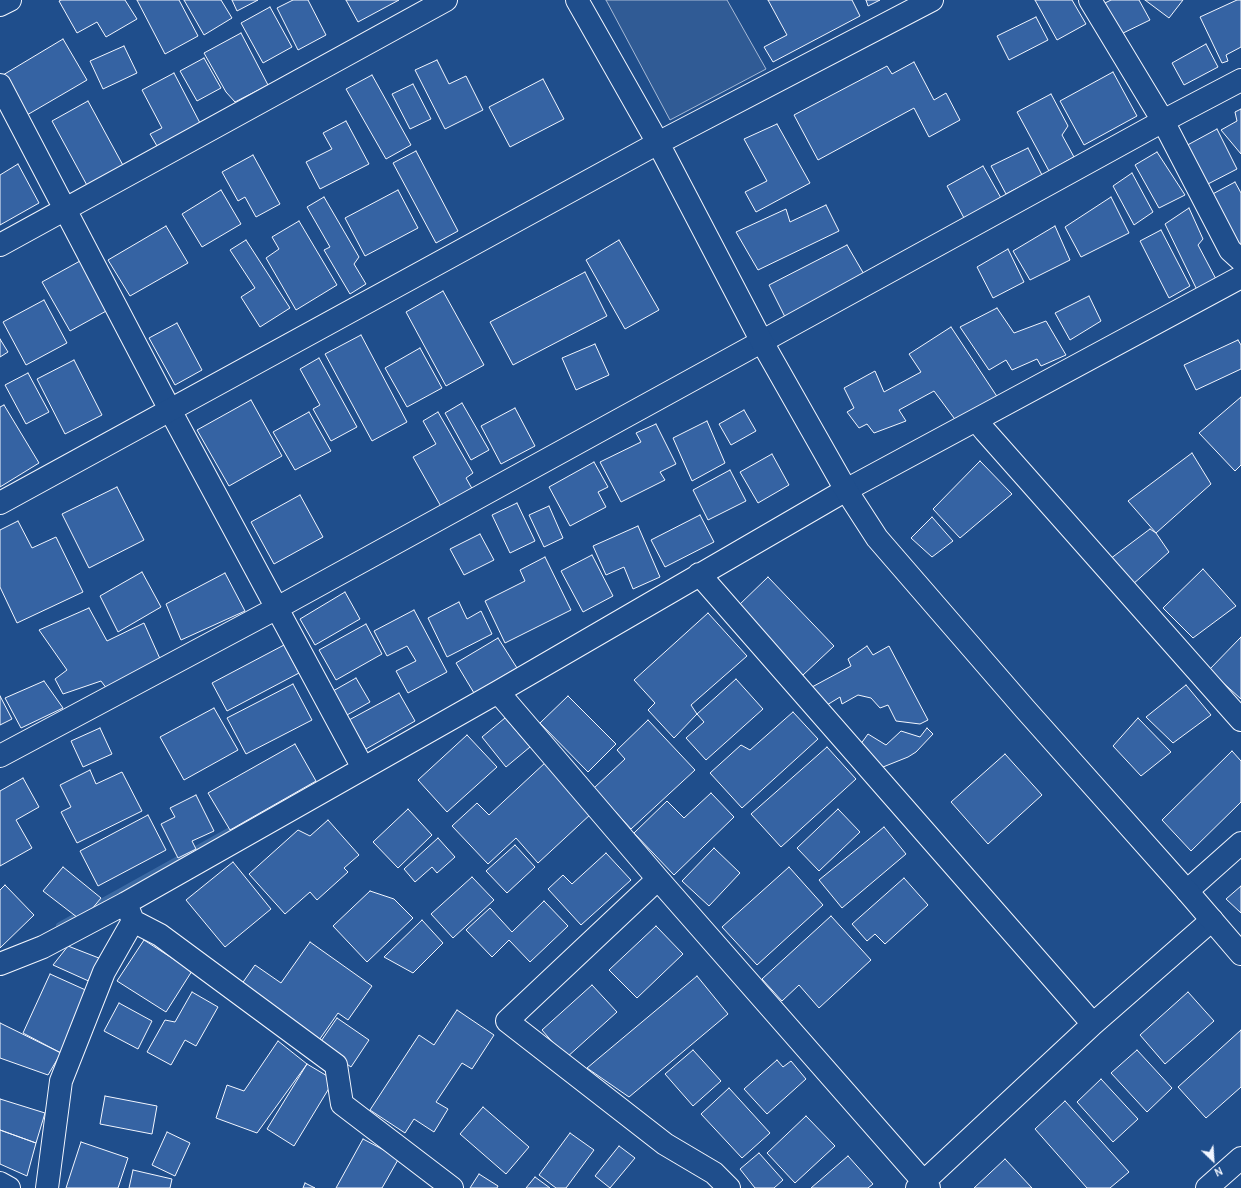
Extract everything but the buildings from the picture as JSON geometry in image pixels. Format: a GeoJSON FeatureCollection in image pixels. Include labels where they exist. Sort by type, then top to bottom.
{"type":"FeatureCollection","features":[{"type":"Feature","properties":{"kind":"street"},"geometry":{"type":"LineString","coordinates":[[0,5],[10,0]]}},
{"type":"Feature","properties":{"kind":"street"},"geometry":{"type":"LineString","coordinates":[[0,246],[446,0]]}},
{"type":"Feature","properties":{"kind":"street"},"geometry":{"type":"LineString","coordinates":[[577,0],[658,143],[762,342],[846,490],[877,538],[1025,710],[1241,954]]}},
{"type":"Feature","properties":{"kind":"street"},"geometry":{"type":"LineString","coordinates":[[0,503],[658,143],[932,0]]}},
{"type":"Feature","properties":{"kind":"street"},"geometry":{"type":"LineString","coordinates":[[1090,0],[1163,121],[1230,250],[1241,260]]}},
{"type":"Feature","properties":{"kind":"street"},"geometry":{"type":"LineString","coordinates":[[0,756],[277,608],[1163,121],[1241,80]]}},
{"type":"Feature","properties":{"kind":"street"},"geometry":{"type":"LineString","coordinates":[[0,85],[170,410],[362,768]]}},
{"type":"Feature","properties":{"kind":"street"},"geometry":{"type":"LineString","coordinates":[[0,964],[130,912],[362,768],[498,692],[846,490],[1241,278]]}},
{"type":"Feature","properties":{"kind":"street"},"geometry":{"type":"LineString","coordinates":[[976,420],[1241,720]]}},
{"type":"Feature","properties":{"kind":"street"},"geometry":{"type":"LineString","coordinates":[[699,574],[1093,1024]]}},
{"type":"Feature","properties":{"kind":"street"},"geometry":{"type":"LineString","coordinates":[[498,692],[923,1186],[1093,1024],[1212,920]]}},
{"type":"Feature","properties":{"kind":"street"},"geometry":{"type":"LineString","coordinates":[[1186,891],[1241,843]]}},
{"type":"Feature","properties":{"kind":"street"},"geometry":{"type":"LineString","coordinates":[[658,879],[507,1021],[665,1144],[714,1173],[729,1188]]}},
{"type":"Feature","properties":{"kind":"street"},"geometry":{"type":"LineString","coordinates":[[47,1188],[61,1081],[104,972],[130,912]]}},
{"type":"Feature","properties":{"kind":"street"},"geometry":{"type":"LineString","coordinates":[[130,912],[336,1064],[342,1104],[452,1188]]}},
{"type":"Feature","properties":{"kind":"street"},"geometry":{"type":"LineString","coordinates":[[1207,1188],[1241,1158]]}},
{"type":"Feature","properties":{"kind":"street"},"geometry":{"type":"LineString","coordinates":[[0,1183],[9,1188]]}},
{"type":"Feature","properties":{"kind":"shaded area"},"geometry":{"type":"Polygon","coordinates":[[[606,0],[727,0],[766,69],[670,120],[606,0]]]}},
{"type":"Feature","properties":{"kind":"waterway"},"geometry":{"type":"LineString","coordinates":[[60,926],[295,795]]}}]}
